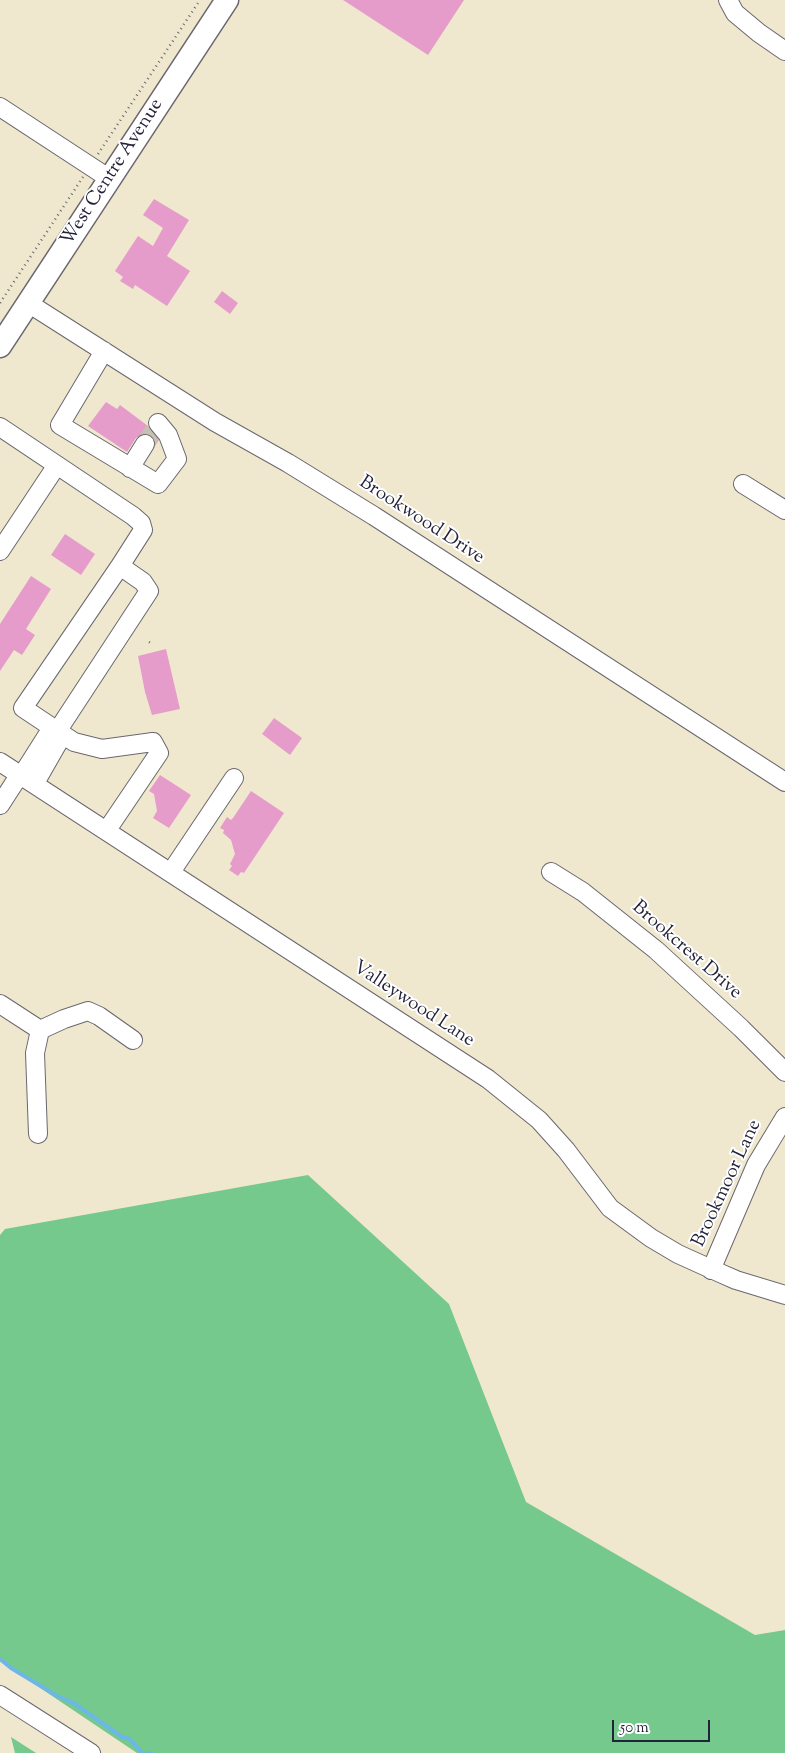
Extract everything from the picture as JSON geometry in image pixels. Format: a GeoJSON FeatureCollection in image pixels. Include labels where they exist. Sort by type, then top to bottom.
{"type":"FeatureCollection","features":[{"type":"Feature","properties":{"kind":"main road","name":"West Centre Avenue"},"geometry":{"type":"LineString","coordinates":[[0,346],[226,0]]}},
{"type":"Feature","properties":{"kind":"street"},"geometry":{"type":"LineString","coordinates":[[728,0],[735,13],[785,51]]}},
{"type":"Feature","properties":{"kind":"street"},"geometry":{"type":"LineString","coordinates":[[0,108],[110,179]]}},
{"type":"Feature","properties":{"kind":"street","name":"Brookwood Drive"},"geometry":{"type":"LineString","coordinates":[[28,303],[215,422],[288,463],[374,516],[785,782]]}},
{"type":"Feature","properties":{"kind":"street"},"geometry":{"type":"LineString","coordinates":[[104,351],[60,425],[158,484],[176,459],[168,435],[152,432]]}},
{"type":"Feature","properties":{"kind":"street"},"geometry":{"type":"LineString","coordinates":[[130,468],[174,396]]}},
{"type":"Feature","properties":{"kind":"street"},"geometry":{"type":"LineString","coordinates":[[0,427],[141,523],[143,530],[23,708],[74,742],[102,749],[153,742],[159,752],[107,830]]}},
{"type":"Feature","properties":{"kind":"street"},"geometry":{"type":"LineString","coordinates":[[0,551],[56,465]]}},
{"type":"Feature","properties":{"kind":"street"},"geometry":{"type":"LineString","coordinates":[[743,484],[785,510]]}},
{"type":"Feature","properties":{"kind":"street"},"geometry":{"type":"LineString","coordinates":[[0,805],[26,777],[48,734],[58,730],[149,591],[143,582],[120,566]]}},
{"type":"Feature","properties":{"kind":"street","name":"Valleywood Lane"},"geometry":{"type":"LineString","coordinates":[[0,762],[26,777],[488,1079],[539,1120],[566,1150],[610,1208],[650,1238],[711,1270],[785,1295]]}},
{"type":"Feature","properties":{"kind":"street"},"geometry":{"type":"LineString","coordinates":[[171,872],[234,778]]}},
{"type":"Feature","properties":{"kind":"street","name":"Brookcrest Drive"},"geometry":{"type":"LineString","coordinates":[[551,872],[583,892],[656,950],[741,1028],[785,1072]]}},
{"type":"Feature","properties":{"kind":"street"},"geometry":{"type":"LineString","coordinates":[[0,1004],[40,1030]]}},
{"type":"Feature","properties":{"kind":"street"},"geometry":{"type":"LineString","coordinates":[[40,1030],[88,1011],[99,1016],[133,1040]]}},
{"type":"Feature","properties":{"kind":"street"},"geometry":{"type":"LineString","coordinates":[[38,1134],[35,1053],[40,1030]]}},
{"type":"Feature","properties":{"kind":"street","name":"Brookmoor Lane"},"geometry":{"type":"LineString","coordinates":[[711,1270],[756,1165],[785,1116]]}},
{"type":"Feature","properties":{"kind":"street"},"geometry":{"type":"LineString","coordinates":[[0,1695],[91,1753]]}},
{"type":"Feature","properties":{"kind":"path"},"geometry":{"type":"LineString","coordinates":[[0,303],[200,0]]}},
{"type":"Feature","properties":{"kind":"green space"},"geometry":{"type":"Polygon","coordinates":[[[308,1175],[449,1304],[526,1502],[755,1635],[785,1630],[785,1753],[137,1753],[0,1661],[0,1235],[5,1229],[308,1175]]]}},
{"type":"Feature","properties":{"kind":"green space"},"geometry":{"type":"Polygon","coordinates":[[[11,1737],[36,1753],[15,1753],[11,1737]]]}},
{"type":"Feature","properties":{"kind":"building"},"geometry":{"type":"Polygon","coordinates":[[[343,0],[464,0],[428,55],[343,0]]]}},
{"type":"Feature","properties":{"kind":"building"},"geometry":{"type":"Polygon","coordinates":[[[154,199],[189,220],[167,256],[190,271],[167,306],[135,285],[133,289],[120,281],[123,277],[115,271],[138,236],[153,246],[163,228],[143,215],[154,199]]]}},
{"type":"Feature","properties":{"kind":"building"},"geometry":{"type":"Polygon","coordinates":[[[222,291],[238,303],[230,314],[214,302],[222,291]]]}},
{"type":"Feature","properties":{"kind":"building"},"geometry":{"type":"Polygon","coordinates":[[[106,402],[117,409],[120,405],[148,426],[159,440],[155,446],[154,439],[145,433],[136,438],[127,452],[88,426],[106,402]]]}},
{"type":"Feature","properties":{"kind":"building"},"geometry":{"type":"Polygon","coordinates":[[[65,534],[95,554],[81,575],[51,555],[65,534]]]}},
{"type":"Feature","properties":{"kind":"building"},"geometry":{"type":"Polygon","coordinates":[[[31,576],[51,589],[26,629],[35,635],[22,655],[14,650],[0,671],[0,624],[31,576]]]}},
{"type":"Feature","properties":{"kind":"building"},"geometry":{"type":"Polygon","coordinates":[[[166,649],[180,709],[152,715],[145,692],[138,656],[166,649]]]}},
{"type":"Feature","properties":{"kind":"building"},"geometry":{"type":"Polygon","coordinates":[[[274,718],[302,738],[290,755],[262,734],[274,718]]]}},
{"type":"Feature","properties":{"kind":"building"},"geometry":{"type":"Polygon","coordinates":[[[160,775],[191,795],[169,828],[153,818],[157,811],[154,794],[149,791],[160,775]]]}},
{"type":"Feature","properties":{"kind":"building"},"geometry":{"type":"Polygon","coordinates":[[[251,791],[284,813],[244,873],[241,872],[238,876],[229,870],[235,854],[231,840],[223,833],[224,830],[220,828],[227,817],[231,820],[233,818],[251,791]]]}},
{"type":"Feature","properties":{"kind":"waterway"},"geometry":{"type":"LineString","coordinates":[[0,1659],[11,1668],[59,1697],[72,1702],[122,1737],[130,1739],[142,1753]]}},
{"type":"Feature","properties":{"kind":"tunnel"},"geometry":{"type":"LineString","coordinates":[[145,444],[154,430]]}}]}
